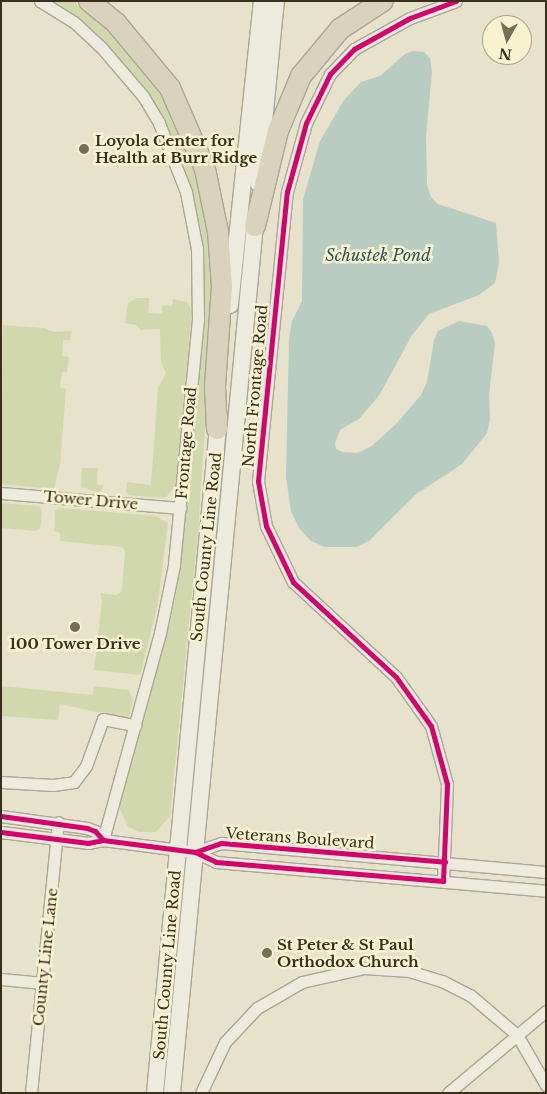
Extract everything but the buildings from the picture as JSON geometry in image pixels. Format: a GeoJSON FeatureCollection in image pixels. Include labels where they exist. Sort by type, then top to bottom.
{"type":"FeatureCollection","features":[{"type":"Feature","properties":{"kind":"highway"},"geometry":{"type":"LineString","coordinates":[[89,1],[116,23],[170,88],[205,169],[218,232],[222,286],[215,387],[218,429]]}},
{"type":"Feature","properties":{"kind":"highway"},"geometry":{"type":"LineString","coordinates":[[255,226],[278,132],[301,76],[340,29],[383,1]]}},
{"type":"Feature","properties":{"kind":"main road","name":"South County Line Road"},"geometry":{"type":"LineString","coordinates":[[155,1093],[218,429],[262,1]]}},
{"type":"Feature","properties":{"kind":"main road","name":"South County Line Road"},"geometry":{"type":"LineString","coordinates":[[172,1093],[276,1]]}},
{"type":"Feature","properties":{"kind":"street","name":"Frontage Road"},"geometry":{"type":"LineString","coordinates":[[40,1],[74,22],[101,47],[143,96],[159,122],[186,192],[197,249],[199,295],[174,565],[162,624],[104,840]]}},
{"type":"Feature","properties":{"kind":"street","name":"North Frontage Road"},"geometry":{"type":"LineString","coordinates":[[443,881],[446,784],[431,726],[396,676],[293,582],[269,533],[258,481],[287,192],[306,123],[330,74],[354,49],[410,18],[456,1]]}},
{"type":"Feature","properties":{"kind":"street","name":"Tower Drive"},"geometry":{"type":"LineString","coordinates":[[1,493],[180,508]]}},
{"type":"Feature","properties":{"kind":"street"},"geometry":{"type":"LineString","coordinates":[[1,782],[53,785],[74,782],[86,766],[103,719],[135,725]]}},
{"type":"Feature","properties":{"kind":"street"},"geometry":{"type":"LineString","coordinates":[[1,816],[58,822],[96,830],[104,840]]}},
{"type":"Feature","properties":{"kind":"street","name":"County Line Lane"},"geometry":{"type":"LineString","coordinates":[[31,1093],[58,822]]}},
{"type":"Feature","properties":{"kind":"street"},"geometry":{"type":"LineString","coordinates":[[1,832],[88,843],[104,840],[195,852]]}},
{"type":"Feature","properties":{"kind":"street","name":"Veterans Boulevard"},"geometry":{"type":"LineString","coordinates":[[195,852],[221,843],[546,872]]}},
{"type":"Feature","properties":{"kind":"street","name":"Veterans Boulevard"},"geometry":{"type":"LineString","coordinates":[[195,852],[216,862],[546,891]]}},
{"type":"Feature","properties":{"kind":"street"},"geometry":{"type":"LineString","coordinates":[[201,1093],[225,1042],[257,1008],[302,982],[346,970],[397,969],[442,981],[470,995],[517,1035],[546,1085]]}},
{"type":"Feature","properties":{"kind":"street"},"geometry":{"type":"LineString","coordinates":[[1,979],[43,983]]}},
{"type":"Feature","properties":{"kind":"street"},"geometry":{"type":"LineString","coordinates":[[448,1093],[546,1011]]}},
{"type":"Feature","properties":{"kind":"green space"},"geometry":{"type":"Polygon","coordinates":[[[48,1],[75,2],[116,38],[152,79],[179,128],[211,221],[214,286],[198,532],[170,816],[156,832],[140,832],[128,827],[119,807],[175,601],[205,306],[201,234],[182,158],[145,88],[92,30],[48,1]]]}},
{"type":"Feature","properties":{"kind":"green space"},"geometry":{"type":"Polygon","coordinates":[[[136,298],[149,298],[148,313],[162,314],[162,305],[172,306],[173,299],[187,302],[192,311],[176,485],[165,498],[128,495],[126,491],[127,482],[151,485],[158,388],[166,373],[161,363],[160,329],[141,330],[136,325],[125,323],[128,303],[136,298]]]}},
{"type":"Feature","properties":{"kind":"green space"},"geometry":{"type":"Polygon","coordinates":[[[3,325],[44,328],[54,332],[72,331],[70,340],[63,340],[62,356],[69,357],[67,372],[62,372],[60,387],[66,389],[60,465],[54,489],[1,484],[3,325]]]}},
{"type":"Feature","properties":{"kind":"green space"},"geometry":{"type":"Polygon","coordinates":[[[82,468],[98,468],[97,484],[104,486],[99,493],[81,487],[82,468]]]}},
{"type":"Feature","properties":{"kind":"green space"},"geometry":{"type":"Polygon","coordinates":[[[1,503],[39,506],[42,512],[40,529],[35,531],[1,528],[1,503]]]}},
{"type":"Feature","properties":{"kind":"green space"},"geometry":{"type":"Polygon","coordinates":[[[59,508],[156,516],[168,523],[158,603],[140,675],[94,670],[102,601],[100,593],[117,595],[122,591],[125,551],[122,547],[60,541],[60,533],[54,531],[55,511],[59,508]]]}},
{"type":"Feature","properties":{"kind":"green space"},"geometry":{"type":"Polygon","coordinates":[[[1,686],[93,695],[94,686],[128,690],[133,700],[129,716],[124,718],[60,704],[58,720],[1,716],[1,686]]]}},
{"type":"Feature","properties":{"kind":"water","name":"Schustek Pond"},"geometry":{"type":"Polygon","coordinates":[[[413,51],[424,52],[430,58],[432,72],[426,136],[427,185],[431,197],[438,204],[496,223],[499,262],[495,283],[479,295],[429,314],[412,335],[380,394],[360,418],[340,430],[335,443],[336,449],[343,452],[357,453],[372,446],[397,423],[421,395],[427,382],[434,340],[438,331],[459,321],[487,326],[492,333],[495,343],[489,395],[490,419],[487,433],[462,464],[415,495],[369,541],[356,547],[325,547],[311,541],[299,528],[291,511],[286,477],[289,339],[292,321],[302,301],[303,199],[320,141],[344,100],[361,82],[380,76],[405,54],[413,51]]]}},
{"type":"Feature","properties":{"kind":"cycle path"},"geometry":{"type":"LineString","coordinates":[[103,840],[195,852],[216,862],[443,881],[447,784],[431,726],[396,677],[293,582],[266,526],[258,481],[287,192],[306,123],[330,74],[354,49],[410,18],[456,1]]}},
{"type":"Feature","properties":{"kind":"cycle path"},"geometry":{"type":"LineString","coordinates":[[1,816],[87,828],[95,831],[103,840]]}},
{"type":"Feature","properties":{"kind":"cycle path"},"geometry":{"type":"LineString","coordinates":[[1,832],[88,843],[103,840]]}},
{"type":"Feature","properties":{"kind":"cycle path"},"geometry":{"type":"LineString","coordinates":[[195,852],[221,843],[445,862]]}},
{"type":"Feature","properties":{"kind":"place","name":"Loyola Center for Health at Burr Ridge"},"geometry":{"type":"Point","coordinates":[84,149]}},
{"type":"Feature","properties":{"kind":"place","name":"100 Tower Drive"},"geometry":{"type":"Point","coordinates":[75,627]}},
{"type":"Feature","properties":{"kind":"place","name":"St Peter & St Paul Orthodox Church"},"geometry":{"type":"Point","coordinates":[267,953]}}]}
